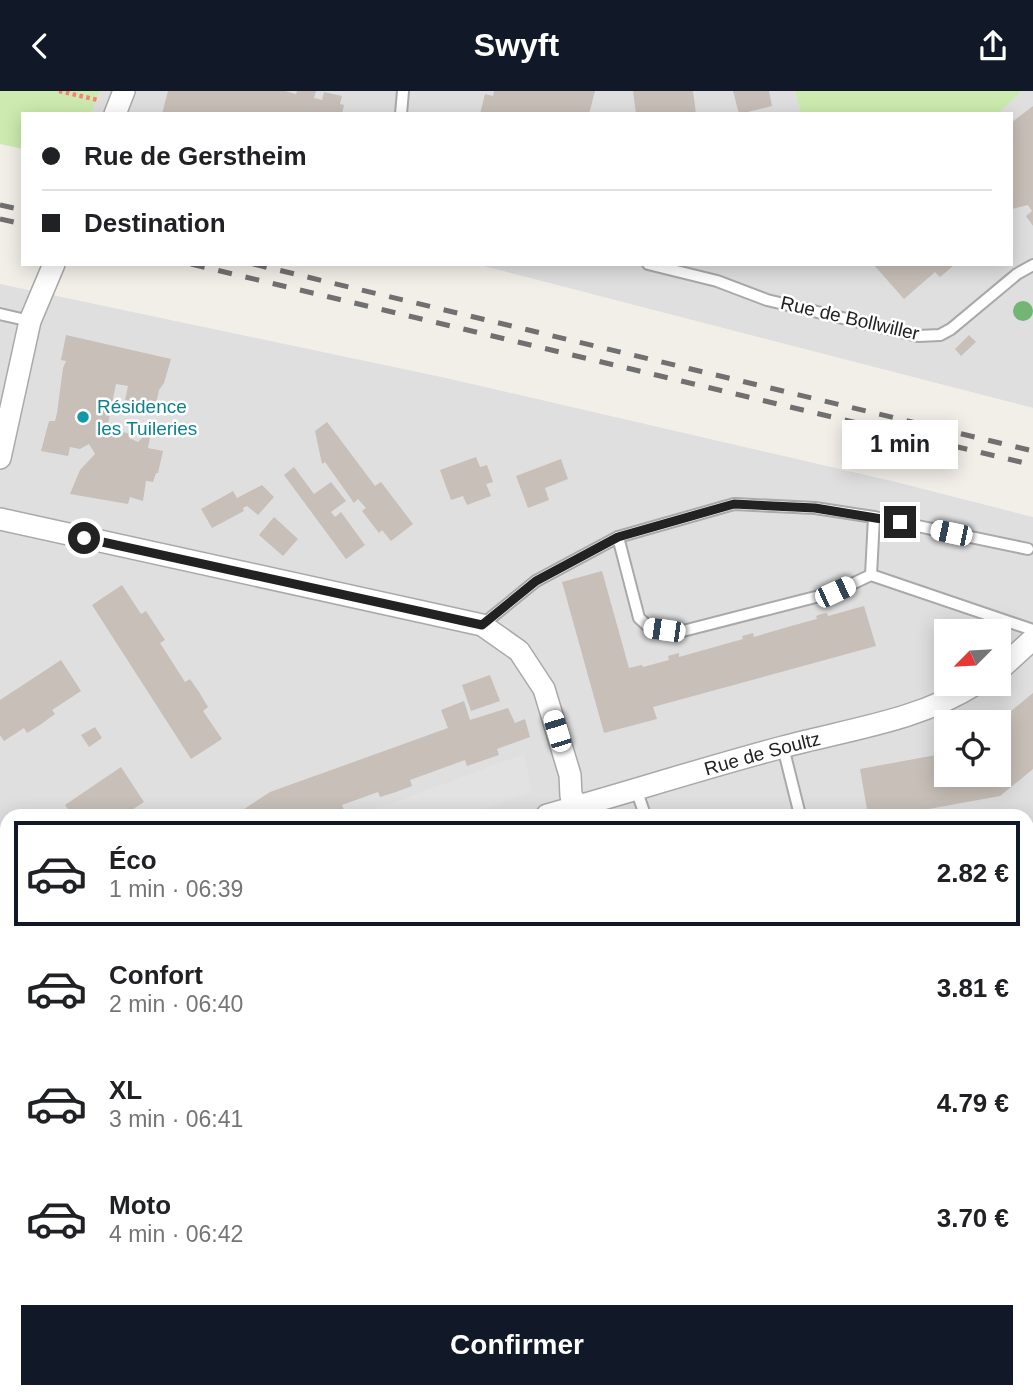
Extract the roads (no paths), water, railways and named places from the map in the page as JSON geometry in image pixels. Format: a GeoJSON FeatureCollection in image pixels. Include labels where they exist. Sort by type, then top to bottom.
{"type":"FeatureCollection","features":[{"type":"Feature","properties":{"kind":"street"},"geometry":{"type":"LineString","coordinates":[[0,458],[30,321],[53,266]]}},
{"type":"Feature","properties":{"kind":"street"},"geometry":{"type":"LineString","coordinates":[[0,519],[482,625],[519,650],[544,689],[570,775],[571,796],[579,806]]}},
{"type":"Feature","properties":{"kind":"street"},"geometry":{"type":"LineString","coordinates":[[1012,658],[1033,639]]}},
{"type":"Feature","properties":{"kind":"street","name":"Rue de Soultz"},"geometry":{"type":"LineString","coordinates":[[568,809],[783,747],[911,715],[954,697]]}},
{"type":"Feature","properties":{"kind":"lane"},"geometry":{"type":"LineString","coordinates":[[401,112],[403,91]]}},
{"type":"Feature","properties":{"kind":"lane","name":"Rue de Bollwiller"},"geometry":{"type":"LineString","coordinates":[[657,266],[717,282],[767,300],[918,337],[940,335],[951,330],[1017,274],[1033,265]]}},
{"type":"Feature","properties":{"kind":"lane"},"geometry":{"type":"LineString","coordinates":[[0,314],[30,321]]}},
{"type":"Feature","properties":{"kind":"lane"},"geometry":{"type":"LineString","coordinates":[[482,625],[536,581],[618,537],[734,504],[815,508],[874,517],[1028,549]]}},
{"type":"Feature","properties":{"kind":"lane"},"geometry":{"type":"LineString","coordinates":[[871,575],[874,517]]}},
{"type":"Feature","properties":{"kind":"lane"},"geometry":{"type":"LineString","coordinates":[[618,537],[639,618],[650,628],[679,632],[835,592],[871,575],[1033,630]]}},
{"type":"Feature","properties":{"kind":"lane"},"geometry":{"type":"LineString","coordinates":[[783,747],[798,809]]}},
{"type":"Feature","properties":{"kind":"lane"},"geometry":{"type":"LineString","coordinates":[[636,789],[643,809]]}},
{"type":"Feature","properties":{"kind":"railway"},"geometry":{"type":"LineString","coordinates":[[0,205],[21,210]]}},
{"type":"Feature","properties":{"kind":"railway"},"geometry":{"type":"LineString","coordinates":[[0,219],[21,224]]}},
{"type":"Feature","properties":{"kind":"railway"},"geometry":{"type":"LineString","coordinates":[[199,266],[1033,465]]}},
{"type":"Feature","properties":{"kind":"railway"},"geometry":{"type":"LineString","coordinates":[[261,266],[1033,451]]}},
{"type":"Feature","properties":{"kind":"place","name":"Résidence les Tuileries"},"geometry":{"type":"Point","coordinates":[83,417]}}]}
